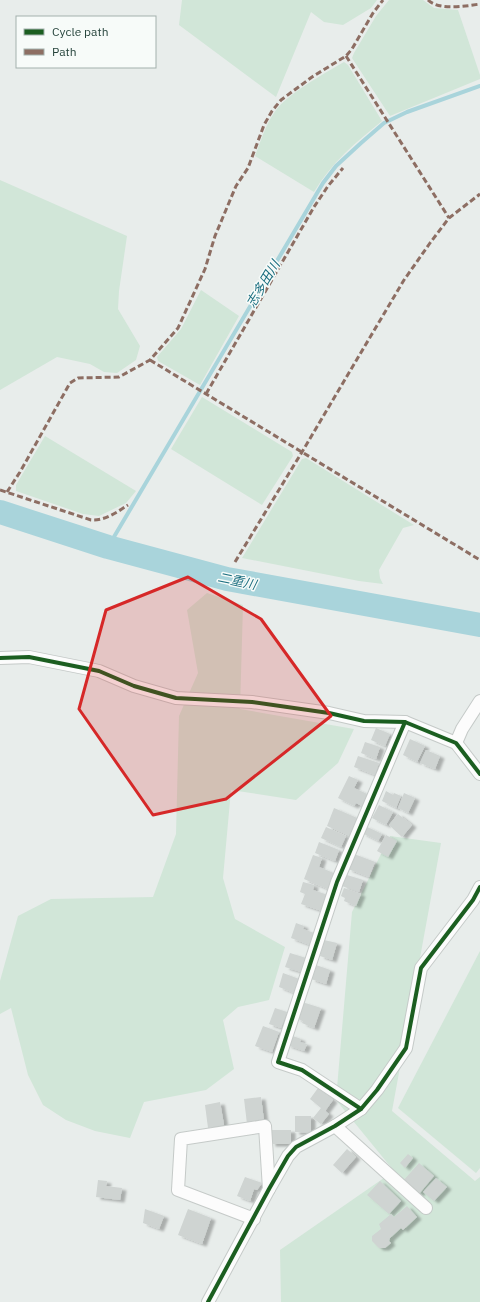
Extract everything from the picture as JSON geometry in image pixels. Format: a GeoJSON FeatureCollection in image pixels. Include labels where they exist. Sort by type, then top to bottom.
{"type":"FeatureCollection","features":[{"type":"Feature","properties":{"kind":"street"},"geometry":{"type":"LineString","coordinates":[[0,658],[30,657],[100,671],[134,686],[176,698],[252,702],[329,713],[364,721],[405,722],[456,743],[480,774]]}},
{"type":"Feature","properties":{"kind":"street"},"geometry":{"type":"LineString","coordinates":[[456,743],[462,729],[480,701]]}},
{"type":"Feature","properties":{"kind":"street"},"geometry":{"type":"LineString","coordinates":[[361,1109],[302,1070],[278,1062],[336,882],[405,722]]}},
{"type":"Feature","properties":{"kind":"street"},"geometry":{"type":"LineString","coordinates":[[208,1302],[269,1188],[288,1156],[296,1147],[335,1126],[361,1109],[377,1090],[406,1048],[421,968],[473,900],[480,887]]}},
{"type":"Feature","properties":{"kind":"street"},"geometry":{"type":"LineString","coordinates":[[254,1218],[178,1190],[181,1139],[265,1126],[269,1188]]}},
{"type":"Feature","properties":{"kind":"street"},"geometry":{"type":"LineString","coordinates":[[335,1126],[426,1208]]}},
{"type":"Feature","properties":{"kind":"highlighted area"},"geometry":{"type":"Polygon","coordinates":[[[188,577],[261,619],[331,716],[226,799],[153,815],[79,709],[106,610],[188,577]]]}},
{"type":"Feature","properties":{"kind":"green space"},"geometry":{"type":"Polygon","coordinates":[[[182,0],[377,0],[371,8],[343,25],[324,22],[311,12],[276,97],[179,25],[182,0]]]}},
{"type":"Feature","properties":{"kind":"green space"},"geometry":{"type":"Polygon","coordinates":[[[389,0],[423,0],[434,8],[458,10],[480,75],[480,79],[390,116],[352,58],[376,16],[389,0]]]}},
{"type":"Feature","properties":{"kind":"green space"},"geometry":{"type":"Polygon","coordinates":[[[344,62],[348,65],[382,121],[336,162],[314,192],[255,156],[268,123],[280,106],[306,85],[344,62]]]}},
{"type":"Feature","properties":{"kind":"green space"},"geometry":{"type":"Polygon","coordinates":[[[0,180],[127,236],[119,291],[118,309],[140,346],[136,360],[117,373],[104,372],[90,364],[57,357],[0,390],[0,180]]]}},
{"type":"Feature","properties":{"kind":"green space"},"geometry":{"type":"Polygon","coordinates":[[[201,290],[239,316],[200,385],[158,361],[157,357],[181,329],[201,290]]]}},
{"type":"Feature","properties":{"kind":"green space"},"geometry":{"type":"Polygon","coordinates":[[[202,397],[292,452],[293,456],[262,505],[171,449],[202,397]]]}},
{"type":"Feature","properties":{"kind":"green space"},"geometry":{"type":"Polygon","coordinates":[[[45,436],[136,491],[126,503],[99,516],[83,514],[16,491],[16,485],[45,436]]]}},
{"type":"Feature","properties":{"kind":"green space"},"geometry":{"type":"Polygon","coordinates":[[[306,458],[414,525],[403,528],[379,570],[380,578],[383,584],[359,581],[242,558],[302,459],[306,458]]]}},
{"type":"Feature","properties":{"kind":"green space"},"geometry":{"type":"Polygon","coordinates":[[[207,593],[243,605],[240,709],[354,729],[338,763],[296,800],[231,790],[223,878],[235,919],[285,947],[269,1000],[238,1007],[223,1020],[234,1069],[206,1090],[144,1102],[130,1138],[95,1131],[66,1120],[43,1105],[28,1075],[11,1008],[0,1014],[0,981],[18,916],[51,899],[153,897],[176,834],[179,716],[198,673],[187,610],[207,593]]]}},
{"type":"Feature","properties":{"kind":"green space"},"geometry":{"type":"Polygon","coordinates":[[[390,836],[441,843],[392,1111],[475,1181],[480,1177],[480,1302],[281,1302],[280,1250],[394,1171],[336,1100],[352,912],[390,836]]]}},
{"type":"Feature","properties":{"kind":"green space"},"geometry":{"type":"Polygon","coordinates":[[[480,951],[480,1168],[476,1173],[398,1108],[480,951]]]}},
{"type":"Feature","properties":{"kind":"building"},"geometry":{"type":"Polygon","coordinates":[[[376,728],[390,734],[385,746],[371,740],[376,728]]]}},
{"type":"Feature","properties":{"kind":"building"},"geometry":{"type":"Polygon","coordinates":[[[410,739],[425,746],[417,762],[403,755],[410,739]]]}},
{"type":"Feature","properties":{"kind":"building"},"geometry":{"type":"Polygon","coordinates":[[[365,742],[380,747],[376,759],[361,753],[365,742]]]}},
{"type":"Feature","properties":{"kind":"building"},"geometry":{"type":"Polygon","coordinates":[[[426,750],[440,756],[435,769],[420,763],[426,750]]]}},
{"type":"Feature","properties":{"kind":"building"},"geometry":{"type":"Polygon","coordinates":[[[358,756],[379,763],[375,775],[354,767],[358,756]]]}},
{"type":"Feature","properties":{"kind":"building"},"geometry":{"type":"Polygon","coordinates":[[[349,776],[358,780],[354,788],[367,794],[362,806],[356,803],[354,806],[338,798],[349,776]]]}},
{"type":"Feature","properties":{"kind":"building"},"geometry":{"type":"Polygon","coordinates":[[[386,791],[393,795],[394,793],[401,796],[396,808],[382,801],[386,791]]]}},
{"type":"Feature","properties":{"kind":"building"},"geometry":{"type":"Polygon","coordinates":[[[404,793],[415,798],[408,813],[398,808],[404,793]]]}},
{"type":"Feature","properties":{"kind":"building"},"geometry":{"type":"Polygon","coordinates":[[[379,805],[393,812],[386,825],[372,818],[379,805]]]}},
{"type":"Feature","properties":{"kind":"building"},"geometry":{"type":"Polygon","coordinates":[[[334,808],[357,818],[350,836],[327,826],[334,808]]]}},
{"type":"Feature","properties":{"kind":"building"},"geometry":{"type":"Polygon","coordinates":[[[398,814],[412,825],[402,837],[389,825],[398,814]]]}},
{"type":"Feature","properties":{"kind":"building"},"geometry":{"type":"Polygon","coordinates":[[[365,826],[382,834],[378,841],[362,833],[365,826]]]}},
{"type":"Feature","properties":{"kind":"building"},"geometry":{"type":"Polygon","coordinates":[[[326,827],[346,836],[341,847],[321,838],[326,827]]]}},
{"type":"Feature","properties":{"kind":"building"},"geometry":{"type":"Polygon","coordinates":[[[386,835],[397,841],[388,857],[377,851],[386,835]]]}},
{"type":"Feature","properties":{"kind":"building"},"geometry":{"type":"Polygon","coordinates":[[[319,842],[339,850],[335,861],[315,853],[319,842]]]}},
{"type":"Feature","properties":{"kind":"building"},"geometry":{"type":"Polygon","coordinates":[[[354,854],[375,862],[369,877],[348,869],[354,854]]]}},
{"type":"Feature","properties":{"kind":"building"},"geometry":{"type":"Polygon","coordinates":[[[313,855],[322,858],[319,867],[336,874],[330,890],[304,879],[313,855]]]}},
{"type":"Feature","properties":{"kind":"building"},"geometry":{"type":"Polygon","coordinates":[[[347,875],[363,880],[359,892],[342,886],[347,875]]]}},
{"type":"Feature","properties":{"kind":"building"},"geometry":{"type":"Polygon","coordinates":[[[303,882],[314,885],[313,890],[328,895],[322,911],[301,904],[305,894],[300,892],[303,882]]]}},
{"type":"Feature","properties":{"kind":"building"},"geometry":{"type":"Polygon","coordinates":[[[344,888],[361,894],[356,906],[344,901],[345,898],[341,896],[344,888]]]}},
{"type":"Feature","properties":{"kind":"building"},"geometry":{"type":"Polygon","coordinates":[[[296,923],[304,926],[303,929],[314,933],[310,945],[291,938],[296,923]]]}},
{"type":"Feature","properties":{"kind":"building"},"geometry":{"type":"Polygon","coordinates":[[[324,940],[337,943],[332,960],[320,956],[324,940]]]}},
{"type":"Feature","properties":{"kind":"building"},"geometry":{"type":"Polygon","coordinates":[[[290,953],[306,958],[301,972],[285,967],[290,953]]]}},
{"type":"Feature","properties":{"kind":"building"},"geometry":{"type":"Polygon","coordinates":[[[316,965],[330,970],[326,984],[311,979],[316,965]]]}},
{"type":"Feature","properties":{"kind":"building"},"geometry":{"type":"Polygon","coordinates":[[[283,973],[299,979],[294,993],[279,987],[283,973]]]}},
{"type":"Feature","properties":{"kind":"building"},"geometry":{"type":"Polygon","coordinates":[[[302,1002],[321,1008],[314,1028],[302,1023],[303,1021],[296,1018],[302,1002]]]}},
{"type":"Feature","properties":{"kind":"building"},"geometry":{"type":"Polygon","coordinates":[[[275,1008],[287,1012],[281,1028],[269,1024],[275,1008]]]}},
{"type":"Feature","properties":{"kind":"building"},"geometry":{"type":"Polygon","coordinates":[[[263,1026],[279,1032],[272,1052],[255,1046],[263,1026]]]}},
{"type":"Feature","properties":{"kind":"building"},"geometry":{"type":"Polygon","coordinates":[[[290,1035],[301,1039],[300,1042],[307,1044],[304,1051],[287,1045],[290,1035]]]}},
{"type":"Feature","properties":{"kind":"building"},"geometry":{"type":"Polygon","coordinates":[[[318,1088],[333,1100],[325,1111],[329,1114],[321,1124],[313,1118],[321,1108],[310,1099],[318,1088]]]}},
{"type":"Feature","properties":{"kind":"building"},"geometry":{"type":"Polygon","coordinates":[[[261,1097],[264,1121],[247,1124],[244,1099],[261,1097]]]}},
{"type":"Feature","properties":{"kind":"building"},"geometry":{"type":"Polygon","coordinates":[[[220,1102],[224,1125],[208,1128],[205,1105],[220,1102]]]}},
{"type":"Feature","properties":{"kind":"building"},"geometry":{"type":"Polygon","coordinates":[[[295,1116],[311,1116],[311,1133],[295,1132],[295,1116]]]}},
{"type":"Feature","properties":{"kind":"building"},"geometry":{"type":"Polygon","coordinates":[[[271,1130],[291,1130],[291,1144],[271,1144],[271,1130]]]}},
{"type":"Feature","properties":{"kind":"building"},"geometry":{"type":"Polygon","coordinates":[[[347,1149],[356,1157],[342,1173],[333,1165],[347,1149]]]}},
{"type":"Feature","properties":{"kind":"building"},"geometry":{"type":"Polygon","coordinates":[[[408,1154],[413,1158],[405,1168],[400,1163],[408,1154]]]}},
{"type":"Feature","properties":{"kind":"building"},"geometry":{"type":"Polygon","coordinates":[[[419,1163],[434,1176],[419,1194],[403,1181],[419,1163]]]}},
{"type":"Feature","properties":{"kind":"building"},"geometry":{"type":"Polygon","coordinates":[[[245,1177],[262,1183],[257,1190],[254,1189],[250,1201],[237,1196],[245,1177]]]}},
{"type":"Feature","properties":{"kind":"building"},"geometry":{"type":"Polygon","coordinates":[[[436,1178],[447,1187],[434,1201],[423,1192],[436,1178]]]}},
{"type":"Feature","properties":{"kind":"building"},"geometry":{"type":"Polygon","coordinates":[[[98,1180],[107,1181],[106,1186],[122,1188],[120,1200],[96,1197],[98,1180]]]}},
{"type":"Feature","properties":{"kind":"building"},"geometry":{"type":"Polygon","coordinates":[[[380,1181],[401,1201],[389,1214],[367,1195],[380,1181]]]}},
{"type":"Feature","properties":{"kind":"building"},"geometry":{"type":"Polygon","coordinates":[[[407,1206],[417,1217],[403,1230],[401,1228],[390,1238],[389,1241],[391,1243],[385,1248],[379,1248],[372,1241],[372,1236],[381,1229],[379,1224],[391,1214],[394,1217],[407,1206]]]}},
{"type":"Feature","properties":{"kind":"building"},"geometry":{"type":"Polygon","coordinates":[[[145,1209],[164,1216],[159,1229],[143,1223],[145,1209]]]}},
{"type":"Feature","properties":{"kind":"building"},"geometry":{"type":"Polygon","coordinates":[[[188,1209],[211,1218],[202,1244],[178,1235],[188,1209]]]}},
{"type":"Feature","properties":{"kind":"waterway","name":"志多田川"},"geometry":{"type":"LineString","coordinates":[[108,547],[323,183],[336,166],[384,123],[407,112],[480,86]]}},
{"type":"Feature","properties":{"kind":"waterway","name":"二重川"},"geometry":{"type":"LineString","coordinates":[[0,512],[108,547],[227,579],[480,625]]}},
{"type":"Feature","properties":{"kind":"marked path"},"geometry":{"type":"LineString","coordinates":[[7,492],[20,472],[70,383],[78,378],[119,377],[150,360],[178,328],[205,269],[215,236],[236,186],[248,168],[264,125],[272,111],[281,100],[312,77],[346,56],[383,0]]}},
{"type":"Feature","properties":{"kind":"marked path"},"geometry":{"type":"LineString","coordinates":[[428,0],[439,6],[446,7],[460,7],[480,4]]}},
{"type":"Feature","properties":{"kind":"marked path"},"geometry":{"type":"LineString","coordinates":[[346,56],[449,218]]}},
{"type":"Feature","properties":{"kind":"marked path"},"geometry":{"type":"LineString","coordinates":[[206,394],[314,207],[328,186],[343,168]]}},
{"type":"Feature","properties":{"kind":"marked path"},"geometry":{"type":"LineString","coordinates":[[235,562],[404,280],[449,218],[480,194]]}},
{"type":"Feature","properties":{"kind":"marked path"},"geometry":{"type":"LineString","coordinates":[[150,360],[480,560]]}},
{"type":"Feature","properties":{"kind":"marked path"},"geometry":{"type":"LineString","coordinates":[[0,490],[91,520],[106,518],[128,505]]}},
{"type":"Feature","properties":{"kind":"cycle path"},"geometry":{"type":"LineString","coordinates":[[0,658],[29,657],[99,671],[134,686],[176,698],[252,702],[329,713],[364,721],[405,722],[456,743],[480,774]]}},
{"type":"Feature","properties":{"kind":"cycle path"},"geometry":{"type":"LineString","coordinates":[[361,1109],[302,1070],[278,1062],[337,882],[405,722]]}},
{"type":"Feature","properties":{"kind":"cycle path"},"geometry":{"type":"LineString","coordinates":[[208,1302],[288,1156],[296,1147],[335,1126],[361,1109],[377,1090],[406,1048],[421,968],[473,900],[480,887]]}}]}
